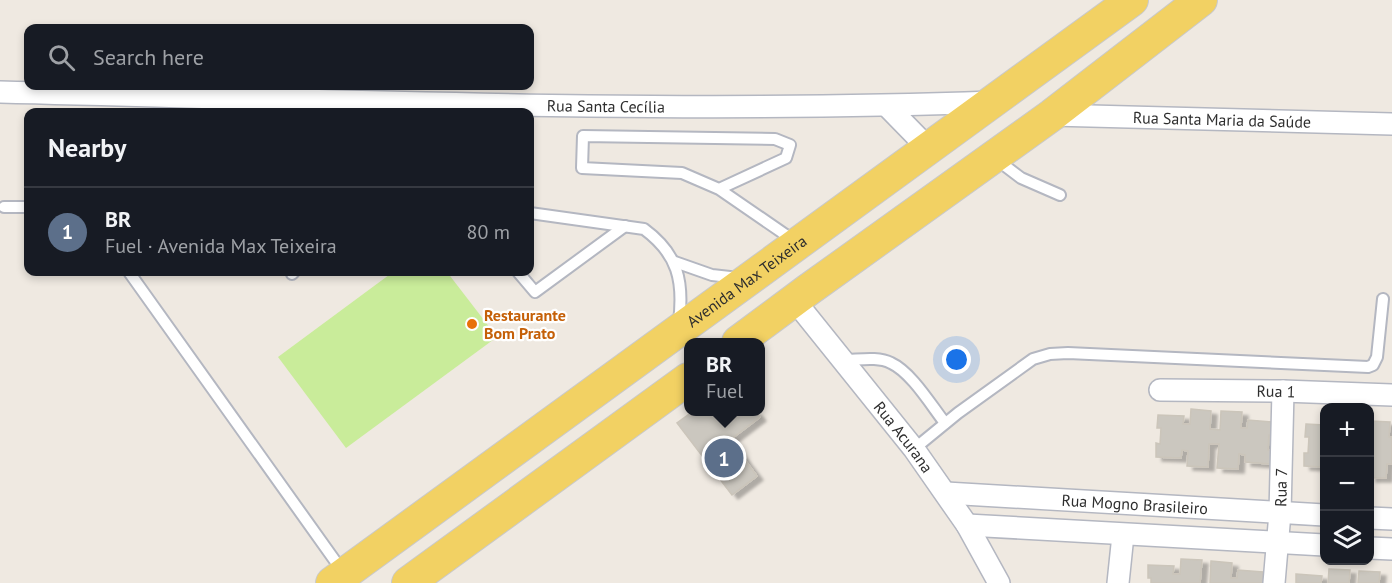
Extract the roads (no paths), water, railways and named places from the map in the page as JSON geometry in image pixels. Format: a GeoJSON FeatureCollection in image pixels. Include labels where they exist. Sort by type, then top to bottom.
{"type":"FeatureCollection","features":[{"type":"Feature","properties":{"kind":"main road","name":"Avenida Max Teixeira"},"geometry":{"type":"LineString","coordinates":[[339,579],[1132,0]]}},
{"type":"Feature","properties":{"kind":"main road"},"geometry":{"type":"LineString","coordinates":[[744,338],[1052,115],[1201,0]]}},
{"type":"Feature","properties":{"kind":"main road"},"geometry":{"type":"LineString","coordinates":[[408,583],[684,382]]}},
{"type":"Feature","properties":{"kind":"street","name":"Rua Santa Cecília"},"geometry":{"type":"LineString","coordinates":[[0,92],[609,106],[887,106],[993,102]]}},
{"type":"Feature","properties":{"kind":"street"},"geometry":{"type":"LineString","coordinates":[[887,106],[929,149]]}},
{"type":"Feature","properties":{"kind":"street","name":"Rua Santa Maria da Saúde"},"geometry":{"type":"LineString","coordinates":[[1052,115],[1392,124]]}},
{"type":"Feature","properties":{"kind":"street","name":"Rua Acurana"},"geometry":{"type":"LineString","coordinates":[[795,301],[914,449],[946,493],[967,525],[999,583]]}},
{"type":"Feature","properties":{"kind":"street","name":"Rua 1"},"geometry":{"type":"LineString","coordinates":[[1160,390],[1392,395]]}},
{"type":"Feature","properties":{"kind":"street","name":"Rua 7"},"geometry":{"type":"LineString","coordinates":[[1274,583],[1280,513],[1283,391]]}},
{"type":"Feature","properties":{"kind":"street","name":"Rua Mogno Brasileiro"},"geometry":{"type":"LineString","coordinates":[[946,493],[1320,515]]}},
{"type":"Feature","properties":{"kind":"street"},"geometry":{"type":"LineString","coordinates":[[1374,518],[1392,519]]}},
{"type":"Feature","properties":{"kind":"street","name":"Rua Mogno Brasileiro"},"geometry":{"type":"LineString","coordinates":[[967,525],[1320,545]]}},
{"type":"Feature","properties":{"kind":"street"},"geometry":{"type":"LineString","coordinates":[[1118,583],[1123,535]]}},
{"type":"Feature","properties":{"kind":"street"},"geometry":{"type":"LineString","coordinates":[[1374,548],[1392,549]]}},
{"type":"Feature","properties":{"kind":"lane"},"geometry":{"type":"LineString","coordinates":[[719,189],[786,158],[790,145],[776,138],[583,136],[582,168],[682,172],[719,189],[798,244]]}},
{"type":"Feature","properties":{"kind":"lane"},"geometry":{"type":"LineString","coordinates":[[993,157],[1021,178],[1060,195]]}},
{"type":"Feature","properties":{"kind":"lane"},"geometry":{"type":"LineString","coordinates":[[4,207],[24,207]]}},
{"type":"Feature","properties":{"kind":"lane"},"geometry":{"type":"LineString","coordinates":[[534,214],[644,229],[656,237],[675,262],[680,294],[677,330]]}},
{"type":"Feature","properties":{"kind":"lane"},"geometry":{"type":"LineString","coordinates":[[521,276],[535,292],[625,226]]}},
{"type":"Feature","properties":{"kind":"lane"},"geometry":{"type":"LineString","coordinates":[[675,262],[712,275],[753,277]]}},
{"type":"Feature","properties":{"kind":"lane"},"geometry":{"type":"LineString","coordinates":[[132,276],[339,579]]}},
{"type":"Feature","properties":{"kind":"lane"},"geometry":{"type":"LineString","coordinates":[[914,449],[945,423],[1033,359],[1050,354],[1368,367],[1373,364],[1378,351],[1383,299]]}},
{"type":"Feature","properties":{"kind":"lane"},"geometry":{"type":"LineString","coordinates":[[844,360],[874,360],[892,363],[918,389],[945,423]]}},
{"type":"Feature","properties":{"kind":"place","name":"Restaurante Bom Prato"},"geometry":{"type":"Point","coordinates":[472,324]}},
{"type":"Feature","properties":{"kind":"place","name":"BR"},"geometry":{"type":"Point","coordinates":[724,458]}}]}
